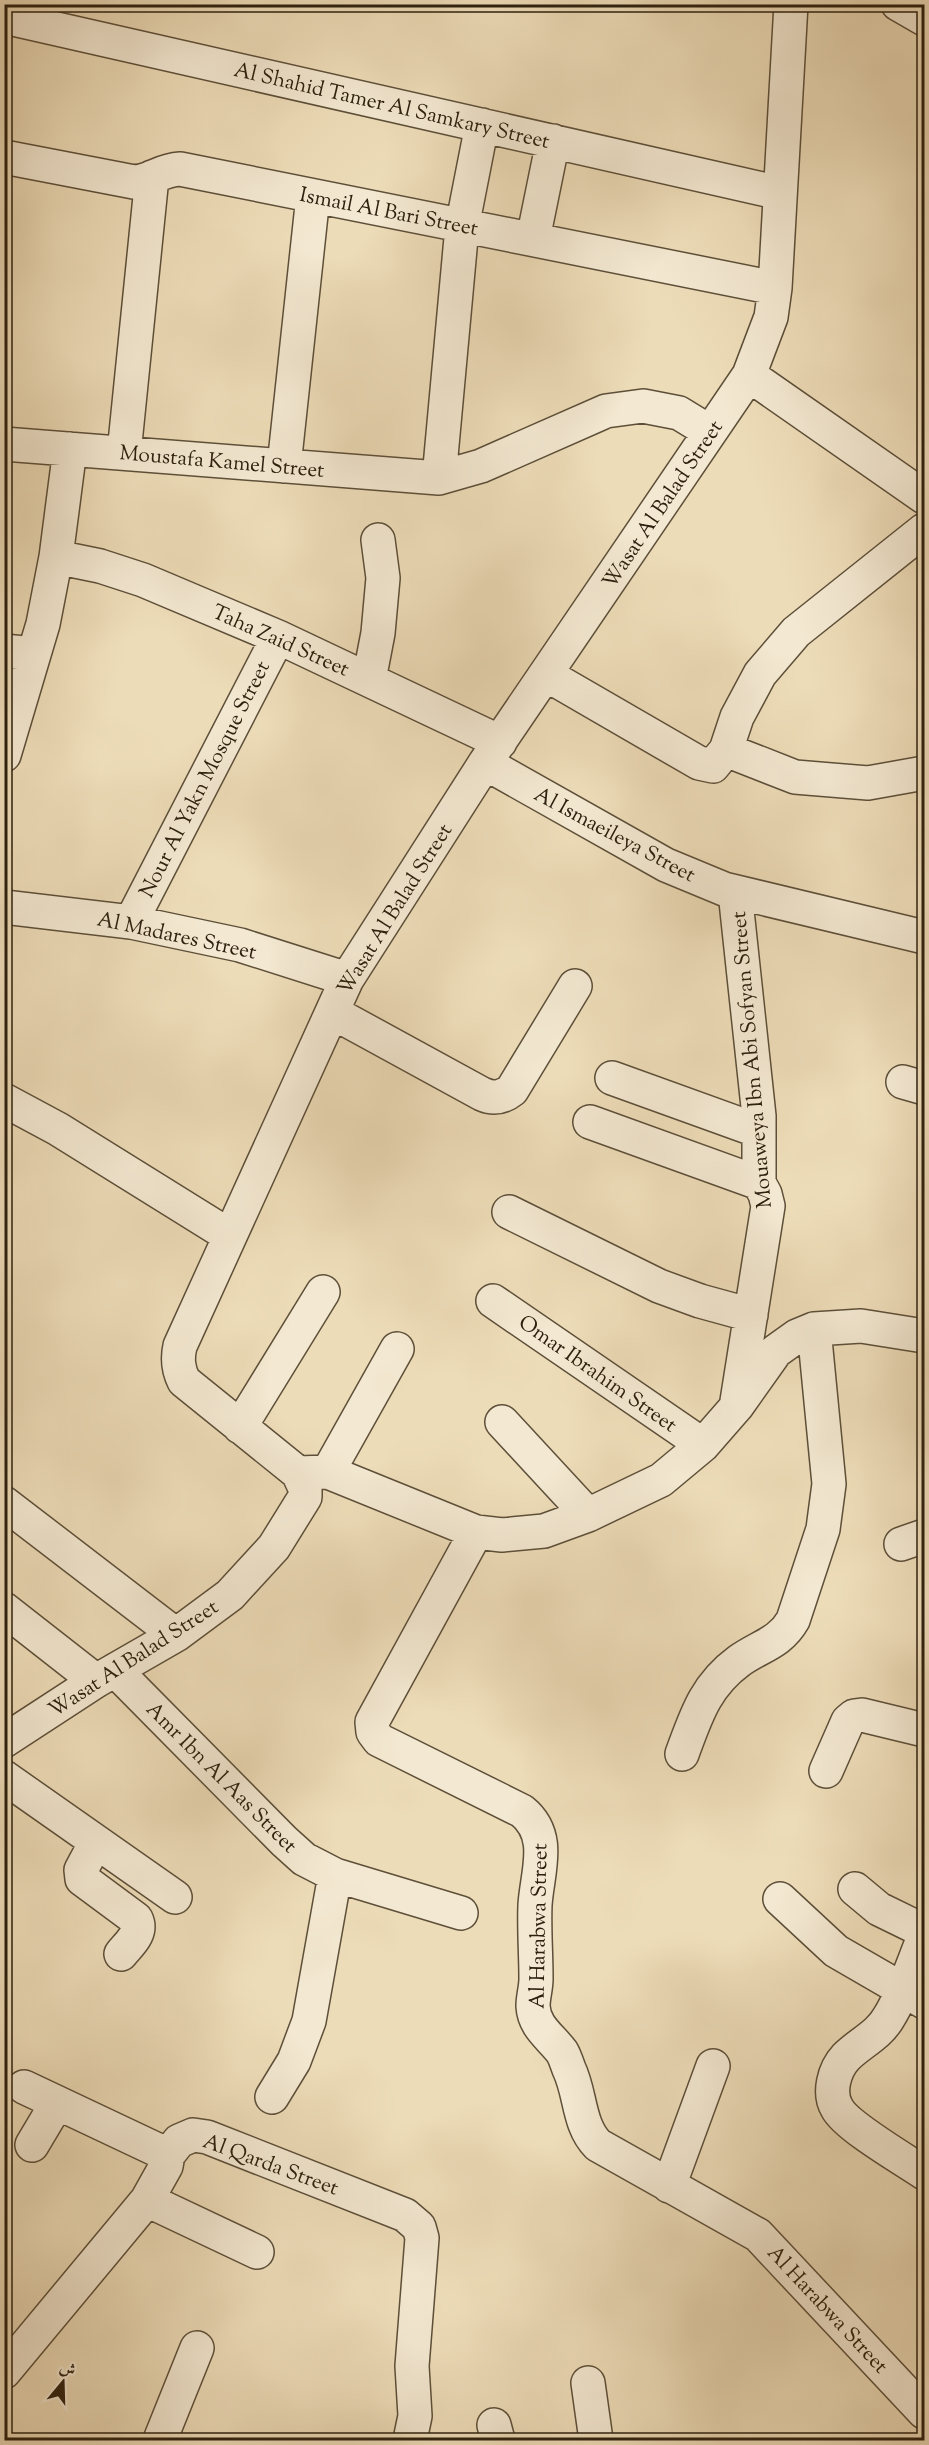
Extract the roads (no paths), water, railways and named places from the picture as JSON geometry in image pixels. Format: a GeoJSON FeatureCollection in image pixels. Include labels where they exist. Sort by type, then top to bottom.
{"type":"FeatureCollection","features":[{"type":"Feature","properties":{"kind":"street","name":"Wasat Al Balad Street"},"geometry":{"type":"LineString","coordinates":[[4,1741],[105,1676],[176,1635],[230,1595],[274,1547],[305,1497],[305,1488],[313,1473],[240,1427],[184,1381],[179,1370],[180,1346],[347,979],[493,752],[749,375],[771,317],[775,288],[791,4]]}},
{"type":"Feature","properties":{"kind":"street"},"geometry":{"type":"LineString","coordinates":[[898,4],[924,19]]}},
{"type":"Feature","properties":{"kind":"street","name":"Al Shahid Tamer Al Samkary Street"},"geometry":{"type":"LineString","coordinates":[[4,17],[780,193]]}},
{"type":"Feature","properties":{"kind":"street"},"geometry":{"type":"LineString","coordinates":[[439,478],[462,226],[482,125]]}},
{"type":"Feature","properties":{"kind":"street"},"geometry":{"type":"LineString","coordinates":[[533,239],[553,141]]}},
{"type":"Feature","properties":{"kind":"street","name":"Ismail Al Bari Street"},"geometry":{"type":"LineString","coordinates":[[4,157],[134,182],[144,182],[162,171],[180,169],[775,288]]}},
{"type":"Feature","properties":{"kind":"street"},"geometry":{"type":"LineString","coordinates":[[124,453],[152,177]]}},
{"type":"Feature","properties":{"kind":"street"},"geometry":{"type":"LineString","coordinates":[[284,466],[313,196]]}},
{"type":"Feature","properties":{"kind":"street"},"geometry":{"type":"LineString","coordinates":[[749,375],[924,497]]}},
{"type":"Feature","properties":{"kind":"street","name":"Moustafa Kamel Street"},"geometry":{"type":"LineString","coordinates":[[4,444],[439,478],[481,466],[606,411],[643,406],[679,413],[710,432]]}},
{"type":"Feature","properties":{"kind":"street"},"geometry":{"type":"LineString","coordinates":[[4,755],[19,653],[43,624],[56,557],[70,449]]}},
{"type":"Feature","properties":{"kind":"street"},"geometry":{"type":"LineString","coordinates":[[547,675],[704,766],[713,766],[726,750],[737,717],[760,674],[796,632],[924,530]]}},
{"type":"Feature","properties":{"kind":"street"},"geometry":{"type":"LineString","coordinates":[[369,680],[378,633],[383,578],[378,540]]}},
{"type":"Feature","properties":{"kind":"street","name":"Taha Zaid Street"},"geometry":{"type":"LineString","coordinates":[[56,557],[100,566],[143,580],[278,637],[369,680],[493,752]]}},
{"type":"Feature","properties":{"kind":"street","name":"Nour Al Yakn Mosque Street"},"geometry":{"type":"LineString","coordinates":[[131,922],[278,637]]}},
{"type":"Feature","properties":{"kind":"street"},"geometry":{"type":"LineString","coordinates":[[726,750],[795,777],[868,783],[924,773]]}},
{"type":"Feature","properties":{"kind":"street","name":"Al Ismaeileya Street"},"geometry":{"type":"LineString","coordinates":[[493,752],[666,865],[735,892],[924,937]]}},
{"type":"Feature","properties":{"kind":"street","name":"Mouaweya Ibn Abi Sofyan Street"},"geometry":{"type":"LineString","coordinates":[[735,892],[759,1131],[759,1183],[768,1206],[736,1406]]}},
{"type":"Feature","properties":{"kind":"street","name":"Al Madares Street"},"geometry":{"type":"LineString","coordinates":[[4,907],[131,922],[240,945],[347,979]]}},
{"type":"Feature","properties":{"kind":"street"},"geometry":{"type":"LineString","coordinates":[[332,1012],[482,1094],[498,1097],[512,1090],[574,986]]}},
{"type":"Feature","properties":{"kind":"street"},"geometry":{"type":"LineString","coordinates":[[612,1078],[759,1131]]}},
{"type":"Feature","properties":{"kind":"street"},"geometry":{"type":"LineString","coordinates":[[4,1100],[58,1129],[230,1236]]}},
{"type":"Feature","properties":{"kind":"street"},"geometry":{"type":"LineString","coordinates":[[590,1122],[759,1183]]}},
{"type":"Feature","properties":{"kind":"street"},"geometry":{"type":"LineString","coordinates":[[509,1212],[659,1286],[700,1301],[751,1315]]}},
{"type":"Feature","properties":{"kind":"street"},"geometry":{"type":"LineString","coordinates":[[240,1427],[322,1292]]}},
{"type":"Feature","properties":{"kind":"street","name":"Omar Ibrahim Street"},"geometry":{"type":"LineString","coordinates":[[493,1301],[703,1445]]}},
{"type":"Feature","properties":{"kind":"street"},"geometry":{"type":"LineString","coordinates":[[396,1349],[313,1473],[476,1532],[502,1535],[543,1532],[588,1515],[661,1480],[703,1445],[736,1406],[776,1351],[797,1336],[814,1329],[861,1326],[924,1336]]}},
{"type":"Feature","properties":{"kind":"street"},"geometry":{"type":"LineString","coordinates":[[682,1754],[698,1710],[714,1683],[760,1647],[778,1640],[794,1620],[823,1529],[829,1484],[814,1329]]}},
{"type":"Feature","properties":{"kind":"street"},"geometry":{"type":"LineString","coordinates":[[502,1422],[588,1515]]}},
{"type":"Feature","properties":{"kind":"street"},"geometry":{"type":"LineString","coordinates":[[4,1503],[176,1635]]}},
{"type":"Feature","properties":{"kind":"street","name":"Al Harabwa Street"},"geometry":{"type":"LineString","coordinates":[[476,1532],[372,1722],[373,1732],[379,1740],[522,1811],[530,1817],[539,1833],[542,1861],[535,1905],[536,1982],[533,2006],[541,2029],[561,2052],[575,2081],[585,2128],[590,2137],[598,2145],[758,2235],[924,2412]]}},
{"type":"Feature","properties":{"kind":"street","name":"Amr Ibn Al Aas Street"},"geometry":{"type":"LineString","coordinates":[[4,1609],[105,1676],[304,1859],[335,1875],[461,1914]]}},
{"type":"Feature","properties":{"kind":"street"},"geometry":{"type":"LineString","coordinates":[[826,1771],[848,1721],[854,1716],[862,1715],[924,1730]]}},
{"type":"Feature","properties":{"kind":"street"},"geometry":{"type":"LineString","coordinates":[[4,1777],[175,1897]]}},
{"type":"Feature","properties":{"kind":"street"},"geometry":{"type":"LineString","coordinates":[[96,1842],[81,1870],[82,1879],[136,1919],[138,1924],[137,1933],[121,1954]]}},
{"type":"Feature","properties":{"kind":"street"},"geometry":{"type":"LineString","coordinates":[[272,2097],[294,2061],[309,2021],[335,1875]]}},
{"type":"Feature","properties":{"kind":"street"},"geometry":{"type":"LineString","coordinates":[[855,1889],[879,1909],[924,1931]]}},
{"type":"Feature","properties":{"kind":"street"},"geometry":{"type":"LineString","coordinates":[[780,1899],[836,1951],[913,1996]]}},
{"type":"Feature","properties":{"kind":"street"},"geometry":{"type":"LineString","coordinates":[[924,1937],[913,1996],[873,2036],[846,2058],[838,2070],[831,2094],[837,2110],[924,2174]]}},
{"type":"Feature","properties":{"kind":"street"},"geometry":{"type":"LineString","coordinates":[[669,2186],[713,2066]]}},
{"type":"Feature","properties":{"kind":"street"},"geometry":{"type":"LineString","coordinates":[[24,2087],[168,2155]]}},
{"type":"Feature","properties":{"kind":"street"},"geometry":{"type":"LineString","coordinates":[[32,2145],[57,2103]]}},
{"type":"Feature","properties":{"kind":"street","name":"Al Qarda Street"},"geometry":{"type":"LineString","coordinates":[[4,2372],[147,2200],[166,2166],[168,2155],[179,2141],[193,2135],[207,2137],[405,2215],[419,2227],[422,2238],[412,2366],[415,2415],[410,2440]]}},
{"type":"Feature","properties":{"kind":"street"},"geometry":{"type":"LineString","coordinates":[[147,2200],[257,2252]]}},
{"type":"Feature","properties":{"kind":"street"},"geometry":{"type":"LineString","coordinates":[[160,2440],[196,2348]]}},
{"type":"Feature","properties":{"kind":"street"},"geometry":{"type":"LineString","coordinates":[[588,2383],[596,2440]]}}]}
